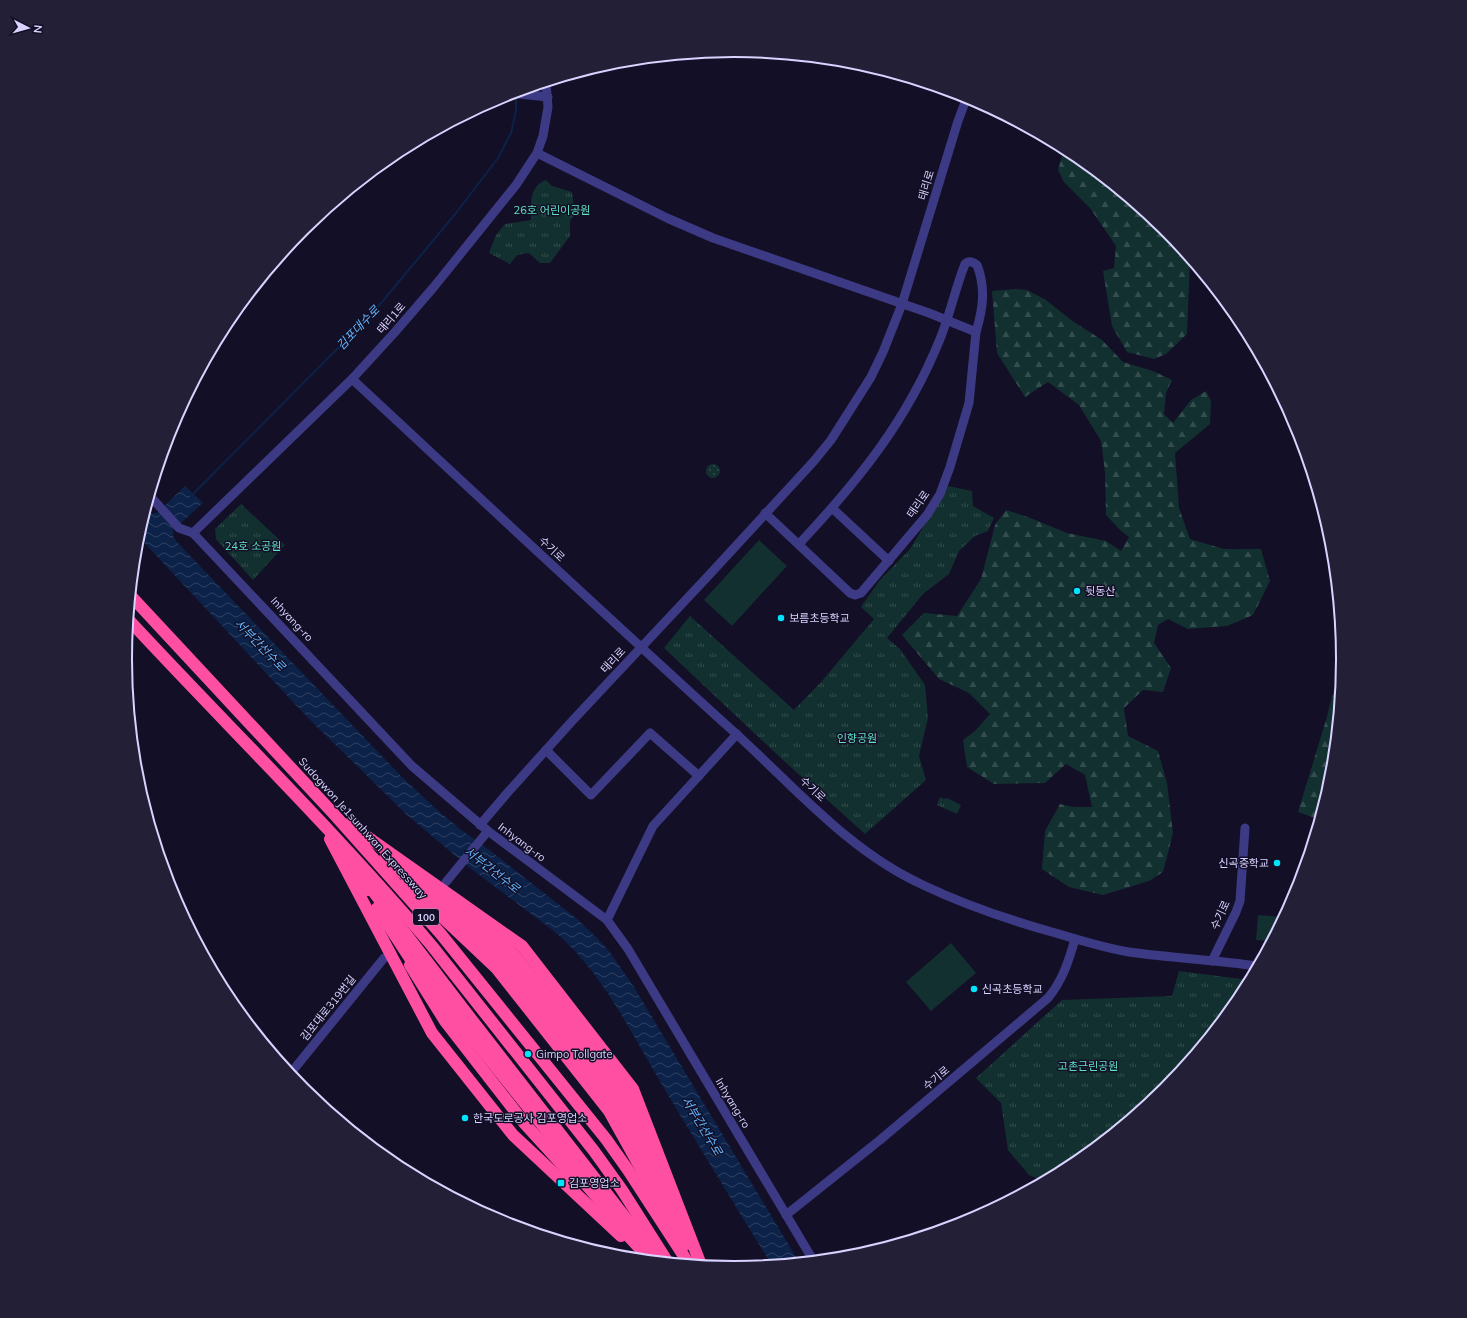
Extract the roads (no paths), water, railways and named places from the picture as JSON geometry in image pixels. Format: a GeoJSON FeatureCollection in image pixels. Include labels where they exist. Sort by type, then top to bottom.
{"type":"FeatureCollection","features":[{"type":"Feature","properties":{"kind":"highway","name":"Sudogwon Je1sunhwan Expressway"},"geometry":{"type":"LineString","coordinates":[[135,600],[332,812],[440,933],[602,1134],[625,1165],[686,1259]]}},
{"type":"Feature","properties":{"kind":"highway","name":"100"},"geometry":{"type":"LineString","coordinates":[[133,624],[322,823],[428,940],[562,1110],[622,1190],[665,1257]]}},
{"type":"Feature","properties":{"kind":"highway"},"geometry":{"type":"LineString","coordinates":[[332,812],[522,946],[633,1089],[696,1260]]}},
{"type":"Feature","properties":{"kind":"highway"},"geometry":{"type":"LineString","coordinates":[[332,812],[509,958],[620,1099],[695,1260]]}},
{"type":"Feature","properties":{"kind":"highway"},"geometry":{"type":"LineString","coordinates":[[332,812],[492,971],[604,1112],[695,1260]]}},
{"type":"Feature","properties":{"kind":"highway"},"geometry":{"type":"LineString","coordinates":[[322,823],[432,1033],[513,1135],[645,1254]]}},
{"type":"Feature","properties":{"kind":"highway"},"geometry":{"type":"LineString","coordinates":[[322,823],[445,1021],[525,1124],[646,1254]]}},
{"type":"Feature","properties":{"kind":"highway"},"geometry":{"type":"LineString","coordinates":[[322,823],[647,1255]]}},
{"type":"Feature","properties":{"kind":"street","name":"태리1로"},"geometry":{"type":"LineString","coordinates":[[193,533],[352,379],[433,288],[516,185],[537,153],[543,136],[546,119],[543,96],[545,88]]}},
{"type":"Feature","properties":{"kind":"street"},"geometry":{"type":"LineString","coordinates":[[526,94],[543,96]]}},
{"type":"Feature","properties":{"kind":"street","name":"태리로"},"geometry":{"type":"LineString","coordinates":[[480,825],[546,750],[814,461],[831,440],[871,377],[883,352],[902,304],[965,103]]}},
{"type":"Feature","properties":{"kind":"street"},"geometry":{"type":"LineString","coordinates":[[537,153],[667,218],[713,238],[947,320],[976,332]]}},
{"type":"Feature","properties":{"kind":"street","name":"태리로"},"geometry":{"type":"LineString","coordinates":[[765,514],[853,595],[861,593],[928,515],[944,484],[969,403],[976,332],[982,310],[983,287],[979,270],[975,263],[969,262],[964,264],[947,320],[933,354],[919,385],[896,424],[860,475],[799,544]]}},
{"type":"Feature","properties":{"kind":"street","name":"수기로"},"geometry":{"type":"LineString","coordinates":[[352,379],[641,648],[737,734],[841,832],[868,853],[894,870],[920,884],[982,910],[1075,939],[1128,951],[1251,966]]}},
{"type":"Feature","properties":{"kind":"street","name":"Inhyang-ro"},"geometry":{"type":"LineString","coordinates":[[153,500],[179,528],[193,533],[412,766],[480,825],[485,835],[607,920],[631,954],[811,1256]]}},
{"type":"Feature","properties":{"kind":"street"},"geometry":{"type":"LineString","coordinates":[[832,508],[888,561]]}},
{"type":"Feature","properties":{"kind":"street"},"geometry":{"type":"LineString","coordinates":[[546,750],[591,795],[650,733],[699,776]]}},
{"type":"Feature","properties":{"kind":"street"},"geometry":{"type":"LineString","coordinates":[[607,920],[653,826],[737,734]]}},
{"type":"Feature","properties":{"kind":"street","name":"수기로"},"geometry":{"type":"LineString","coordinates":[[1212,962],[1240,901],[1245,828]]}},
{"type":"Feature","properties":{"kind":"street"},"geometry":{"type":"LineString","coordinates":[[446,882],[485,835]]}},
{"type":"Feature","properties":{"kind":"street","name":"수기로"},"geometry":{"type":"LineString","coordinates":[[786,1214],[886,1136],[1048,998],[1056,988],[1062,976],[1075,939]]}},
{"type":"Feature","properties":{"kind":"street","name":"김포대로319번길"},"geometry":{"type":"LineString","coordinates":[[294,1070],[384,958]]}},
{"type":"Feature","properties":{"kind":"water","name":"서부간선수로"},"geometry":{"type":"Polygon","coordinates":[[[185,486],[203,503],[173,530],[173,536],[177,542],[402,777],[460,829],[576,918],[609,951],[634,987],[796,1258],[769,1260],[612,1000],[586,964],[555,932],[470,868],[407,815],[309,719],[143,541],[150,512],[152,514],[158,512],[185,486]]]}},
{"type":"Feature","properties":{"kind":"waterway","name":"김포대수로"},"geometry":{"type":"LineString","coordinates":[[191,496],[372,314],[456,213],[498,158],[511,133],[516,111],[516,98]]}},
{"type":"Feature","properties":{"kind":"place","name":"뒷동산"},"geometry":{"type":"Point","coordinates":[1077,591]}},
{"type":"Feature","properties":{"kind":"place","name":"보름초등학교"},"geometry":{"type":"Point","coordinates":[781,618]}},
{"type":"Feature","properties":{"kind":"place","name":"신곡중학교"},"geometry":{"type":"Point","coordinates":[1277,863]}},
{"type":"Feature","properties":{"kind":"place","name":"신곡초등학교"},"geometry":{"type":"Point","coordinates":[974,989]}},
{"type":"Feature","properties":{"kind":"place","name":"Gimpo Tollgate"},"geometry":{"type":"Point","coordinates":[528,1054]}},
{"type":"Feature","properties":{"kind":"place","name":"한국도로공사 김포영업소"},"geometry":{"type":"Point","coordinates":[465,1118]}},
{"type":"Feature","properties":{"kind":"place","name":"김포영업소"},"geometry":{"type":"Point","coordinates":[561,1183]}},
{"type":"Feature","properties":{"kind":"park label","name":"26호 어린이공원"},"geometry":{"type":"Point","coordinates":[552,210]}},
{"type":"Feature","properties":{"kind":"park label","name":"24호 소공원"},"geometry":{"type":"Point","coordinates":[253,546]}},
{"type":"Feature","properties":{"kind":"park label","name":"인향공원"},"geometry":{"type":"Point","coordinates":[857,738]}},
{"type":"Feature","properties":{"kind":"park label","name":"고촌근린공원"},"geometry":{"type":"Point","coordinates":[1088,1066]}}]}
